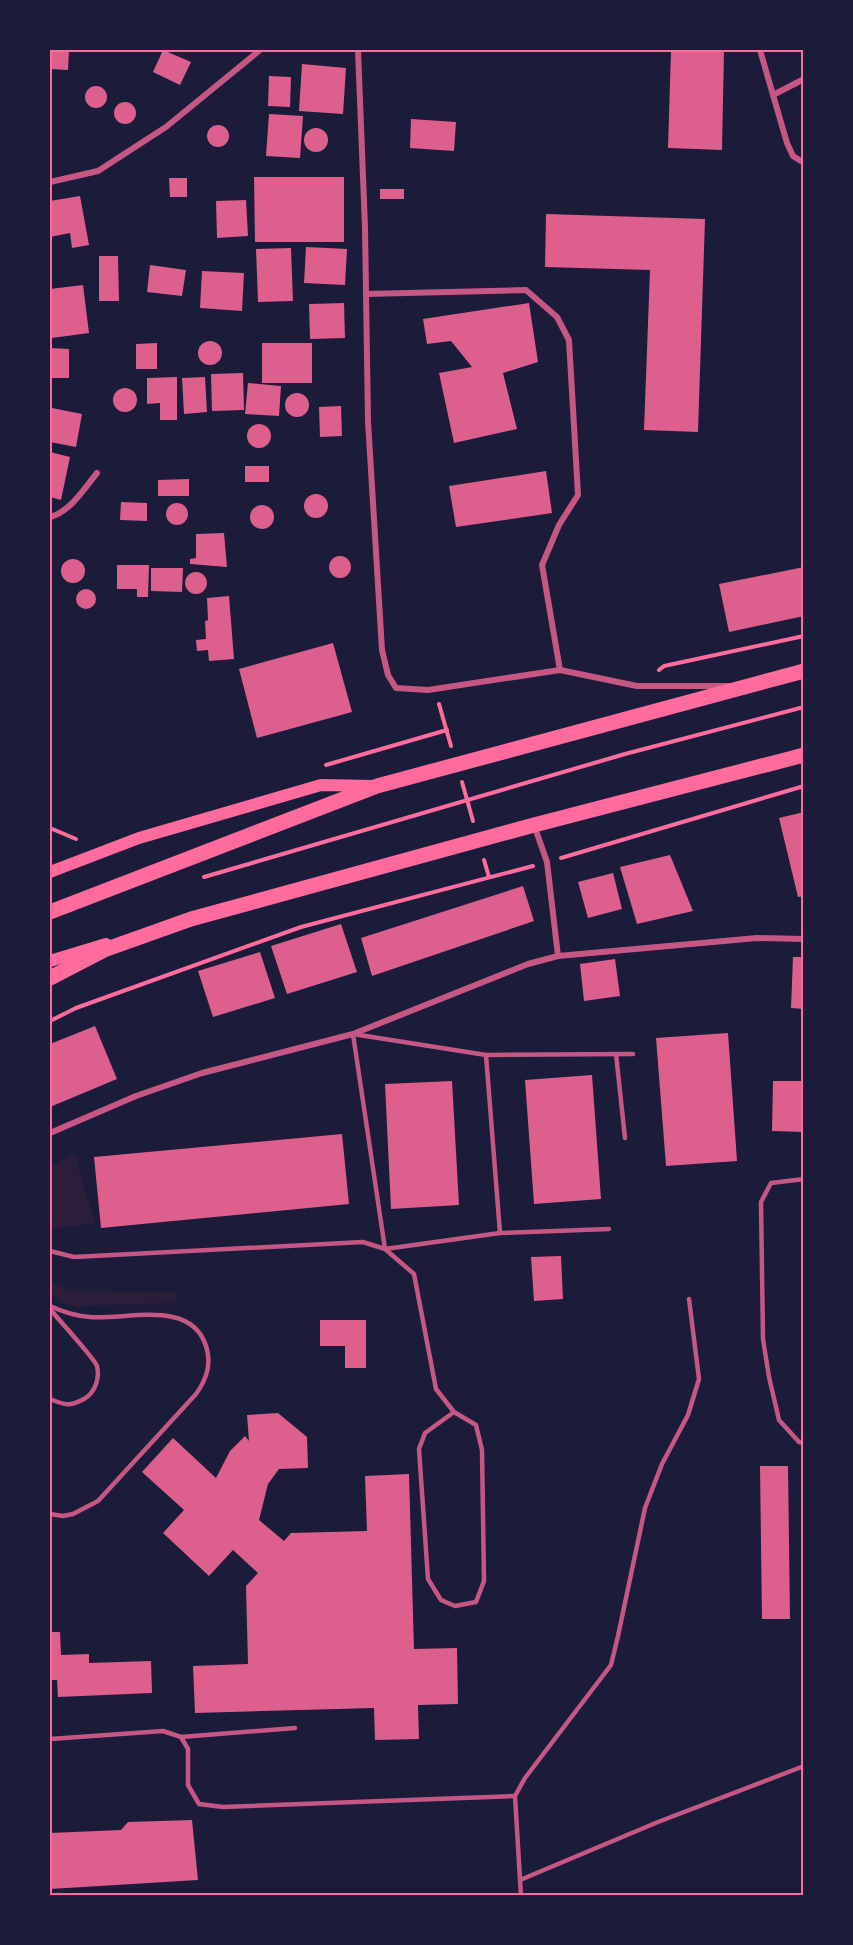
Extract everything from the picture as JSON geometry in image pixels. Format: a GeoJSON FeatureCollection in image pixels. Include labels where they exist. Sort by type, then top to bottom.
{"type":"FeatureCollection","features":[{"type":"Feature","properties":{"kind":"main road"},"geometry":{"type":"LineString","coordinates":[[50,912],[377,786],[804,671]]}},
{"type":"Feature","properties":{"kind":"main road"},"geometry":{"type":"LineString","coordinates":[[50,961],[191,919],[534,825],[804,755]]}},
{"type":"Feature","properties":{"kind":"main road"},"geometry":{"type":"LineString","coordinates":[[50,872],[139,838],[321,785],[377,786]]}},
{"type":"Feature","properties":{"kind":"main road"},"geometry":{"type":"LineString","coordinates":[[50,978],[104,950],[191,919]]}},
{"type":"Feature","properties":{"kind":"street"},"geometry":{"type":"LineString","coordinates":[[50,182],[98,171],[166,127],[260,50]]}},
{"type":"Feature","properties":{"kind":"street"},"geometry":{"type":"LineString","coordinates":[[357,50],[368,421],[382,650],[388,675],[396,688],[428,690],[560,670],[637,686],[749,686]]}},
{"type":"Feature","properties":{"kind":"street"},"geometry":{"type":"LineString","coordinates":[[760,50],[787,143],[793,156],[804,163]]}},
{"type":"Feature","properties":{"kind":"street"},"geometry":{"type":"LineString","coordinates":[[773,95],[804,79]]}},
{"type":"Feature","properties":{"kind":"street"},"geometry":{"type":"LineString","coordinates":[[366,294],[526,290],[556,317],[569,340],[578,495],[559,525],[542,565],[560,670]]}},
{"type":"Feature","properties":{"kind":"street"},"geometry":{"type":"LineString","coordinates":[[50,517],[59,515],[75,500],[97,473]]}},
{"type":"Feature","properties":{"kind":"street"},"geometry":{"type":"LineString","coordinates":[[534,825],[547,862],[558,956]]}},
{"type":"Feature","properties":{"kind":"street"},"geometry":{"type":"LineString","coordinates":[[50,1133],[136,1096],[202,1073],[353,1034],[528,964],[558,956],[757,938],[804,939]]}},
{"type":"Feature","properties":{"kind":"lane"},"geometry":{"type":"LineString","coordinates":[[385,1249],[353,1034],[486,1054],[633,1054]]}},
{"type":"Feature","properties":{"kind":"lane"},"geometry":{"type":"LineString","coordinates":[[486,1054],[500,1233]]}},
{"type":"Feature","properties":{"kind":"lane"},"geometry":{"type":"LineString","coordinates":[[616,1054],[625,1138]]}},
{"type":"Feature","properties":{"kind":"lane"},"geometry":{"type":"LineString","coordinates":[[804,1179],[771,1183],[761,1202],[763,1339],[769,1377],[779,1420],[799,1442],[804,1443]]}},
{"type":"Feature","properties":{"kind":"lane"},"geometry":{"type":"LineString","coordinates":[[385,1249],[500,1233],[609,1230]]}},
{"type":"Feature","properties":{"kind":"lane"},"geometry":{"type":"LineString","coordinates":[[50,1251],[74,1257],[363,1242],[385,1249],[414,1274],[436,1389],[454,1412],[476,1425],[482,1450],[484,1581],[476,1602],[455,1606],[441,1600],[428,1579],[419,1449],[425,1433],[454,1412]]}},
{"type":"Feature","properties":{"kind":"lane"},"geometry":{"type":"LineString","coordinates":[[521,1896],[515,1796],[537,1761],[610,1665],[645,1508],[662,1464],[688,1415],[699,1379],[688,1299]]}},
{"type":"Feature","properties":{"kind":"lane"},"geometry":{"type":"LineString","coordinates":[[50,1308],[97,1365],[97,1382],[88,1396],[72,1405],[50,1399]]}},
{"type":"Feature","properties":{"kind":"lane"},"geometry":{"type":"LineString","coordinates":[[50,1308],[90,1317],[156,1316],[182,1319],[201,1332],[209,1359],[207,1375],[196,1394],[98,1501],[73,1514],[63,1516],[50,1514]]}},
{"type":"Feature","properties":{"kind":"lane"},"geometry":{"type":"LineString","coordinates":[[50,1739],[163,1731],[181,1737],[295,1728]]}},
{"type":"Feature","properties":{"kind":"lane"},"geometry":{"type":"LineString","coordinates":[[181,1737],[188,1749],[188,1785],[199,1804],[223,1807],[515,1796]]}},
{"type":"Feature","properties":{"kind":"lane"},"geometry":{"type":"LineString","coordinates":[[520,1880],[658,1822],[804,1766]]}},
{"type":"Feature","properties":{"kind":"path"},"geometry":{"type":"LineString","coordinates":[[637,686],[664,666],[804,636]]}},
{"type":"Feature","properties":{"kind":"path"},"geometry":{"type":"LineString","coordinates":[[197,879],[625,754],[804,707]]}},
{"type":"Feature","properties":{"kind":"path"},"geometry":{"type":"LineString","coordinates":[[50,1021],[76,1008],[301,927],[547,862],[804,786]]}},
{"type":"Feature","properties":{"kind":"path"},"geometry":{"type":"LineString","coordinates":[[50,828],[76,839]]}},
{"type":"Feature","properties":{"kind":"shaded area"},"geometry":{"type":"Polygon","coordinates":[[[74,1153],[95,1223],[53,1229],[50,1220],[50,1167],[74,1153]]]}},
{"type":"Feature","properties":{"kind":"shaded area"},"geometry":{"type":"Polygon","coordinates":[[[50,1282],[72,1291],[176,1292],[176,1303],[74,1306],[60,1302],[50,1293],[50,1282]]]}},
{"type":"Feature","properties":{"kind":"building"},"geometry":{"type":"Polygon","coordinates":[[[50,50],[69,50],[68,70],[50,69],[50,50]]]}},
{"type":"Feature","properties":{"kind":"building"},"geometry":{"type":"Polygon","coordinates":[[[163,50],[191,62],[180,85],[153,72],[163,50]]]}},
{"type":"Feature","properties":{"kind":"building"},"geometry":{"type":"Polygon","coordinates":[[[671,50],[724,50],[722,150],[668,148],[671,50]]]}},
{"type":"Feature","properties":{"kind":"building"},"geometry":{"type":"Polygon","coordinates":[[[302,64],[346,68],[343,114],[299,111],[302,64]]]}},
{"type":"Feature","properties":{"kind":"building"},"geometry":{"type":"Polygon","coordinates":[[[269,76],[291,77],[290,107],[268,106],[269,76]]]}},
{"type":"Feature","properties":{"kind":"building"},"geometry":{"type":"Polygon","coordinates":[[[96,86],[106,93],[107,97],[100,107],[96,108],[86,101],[85,97],[92,87],[96,86]]]}},
{"type":"Feature","properties":{"kind":"building"},"geometry":{"type":"Polygon","coordinates":[[[125,102],[133,105],[136,113],[133,121],[125,124],[117,121],[114,113],[117,105],[125,102]]]}},
{"type":"Feature","properties":{"kind":"building"},"geometry":{"type":"Polygon","coordinates":[[[269,114],[303,116],[300,158],[266,156],[269,114]]]}},
{"type":"Feature","properties":{"kind":"building"},"geometry":{"type":"Polygon","coordinates":[[[411,119],[456,122],[454,151],[410,148],[411,119]]]}},
{"type":"Feature","properties":{"kind":"building"},"geometry":{"type":"Polygon","coordinates":[[[218,125],[226,128],[229,136],[226,144],[218,147],[210,144],[207,136],[210,128],[218,125]]]}},
{"type":"Feature","properties":{"kind":"building"},"geometry":{"type":"Polygon","coordinates":[[[316,128],[325,131],[328,140],[325,149],[316,152],[307,149],[304,140],[307,131],[316,128]]]}},
{"type":"Feature","properties":{"kind":"building"},"geometry":{"type":"Polygon","coordinates":[[[254,177],[344,177],[344,242],[255,242],[254,177]]]}},
{"type":"Feature","properties":{"kind":"building"},"geometry":{"type":"Polygon","coordinates":[[[169,178],[187,178],[187,197],[170,197],[169,178]]]}},
{"type":"Feature","properties":{"kind":"building"},"geometry":{"type":"Polygon","coordinates":[[[380,189],[404,189],[404,199],[380,199],[380,189]]]}},
{"type":"Feature","properties":{"kind":"building"},"geometry":{"type":"Polygon","coordinates":[[[80,196],[89,245],[72,248],[70,233],[50,237],[50,201],[80,196]]]}},
{"type":"Feature","properties":{"kind":"building"},"geometry":{"type":"Polygon","coordinates":[[[246,200],[248,236],[217,238],[216,201],[246,200]]]}},
{"type":"Feature","properties":{"kind":"building"},"geometry":{"type":"Polygon","coordinates":[[[546,214],[705,219],[698,432],[644,430],[650,270],[545,267],[546,214]]]}},
{"type":"Feature","properties":{"kind":"building"},"geometry":{"type":"Polygon","coordinates":[[[306,247],[347,249],[345,285],[304,283],[306,247]]]}},
{"type":"Feature","properties":{"kind":"building"},"geometry":{"type":"Polygon","coordinates":[[[291,248],[293,301],[258,302],[256,249],[291,248]]]}},
{"type":"Feature","properties":{"kind":"building"},"geometry":{"type":"Polygon","coordinates":[[[99,256],[118,256],[119,301],[99,301],[99,256]]]}},
{"type":"Feature","properties":{"kind":"building"},"geometry":{"type":"Polygon","coordinates":[[[150,265],[186,270],[182,296],[147,292],[150,265]]]}},
{"type":"Feature","properties":{"kind":"building"},"geometry":{"type":"Polygon","coordinates":[[[202,271],[244,273],[242,311],[200,308],[202,271]]]}},
{"type":"Feature","properties":{"kind":"building"},"geometry":{"type":"Polygon","coordinates":[[[83,285],[89,333],[52,338],[50,289],[83,285]]]}},
{"type":"Feature","properties":{"kind":"building"},"geometry":{"type":"Polygon","coordinates":[[[344,303],[345,338],[310,339],[309,304],[344,303]]]}},
{"type":"Feature","properties":{"kind":"building"},"geometry":{"type":"Polygon","coordinates":[[[529,303],[538,362],[503,373],[517,429],[454,443],[439,373],[472,367],[451,341],[427,344],[423,319],[529,303]]]}},
{"type":"Feature","properties":{"kind":"building"},"geometry":{"type":"Polygon","coordinates":[[[210,341],[219,344],[222,353],[219,362],[210,365],[201,362],[198,353],[201,344],[210,341]]]}},
{"type":"Feature","properties":{"kind":"building"},"geometry":{"type":"Polygon","coordinates":[[[157,343],[157,369],[136,369],[136,344],[157,343]]]}},
{"type":"Feature","properties":{"kind":"building"},"geometry":{"type":"Polygon","coordinates":[[[262,343],[312,343],[312,383],[262,383],[262,343]]]}},
{"type":"Feature","properties":{"kind":"building"},"geometry":{"type":"Polygon","coordinates":[[[50,348],[69,349],[69,378],[50,378],[50,348]]]}},
{"type":"Feature","properties":{"kind":"building"},"geometry":{"type":"Polygon","coordinates":[[[243,373],[244,410],[212,411],[211,374],[243,373]]]}},
{"type":"Feature","properties":{"kind":"building"},"geometry":{"type":"Polygon","coordinates":[[[177,377],[177,420],[160,420],[160,403],[147,404],[147,378],[177,377]]]}},
{"type":"Feature","properties":{"kind":"building"},"geometry":{"type":"Polygon","coordinates":[[[205,377],[207,412],[184,414],[182,378],[205,377]]]}},
{"type":"Feature","properties":{"kind":"building"},"geometry":{"type":"Polygon","coordinates":[[[248,383],[281,386],[279,416],[245,414],[248,383]]]}},
{"type":"Feature","properties":{"kind":"building"},"geometry":{"type":"Polygon","coordinates":[[[125,388],[134,391],[137,400],[134,409],[125,412],[116,409],[113,400],[116,391],[125,388]]]}},
{"type":"Feature","properties":{"kind":"building"},"geometry":{"type":"Polygon","coordinates":[[[297,393],[306,396],[309,405],[306,414],[297,417],[288,414],[285,405],[288,396],[297,393]]]}},
{"type":"Feature","properties":{"kind":"building"},"geometry":{"type":"Polygon","coordinates":[[[341,406],[342,436],[320,437],[319,407],[341,406]]]}},
{"type":"Feature","properties":{"kind":"building"},"geometry":{"type":"Polygon","coordinates":[[[52,408],[82,414],[76,447],[50,442],[52,408]]]}},
{"type":"Feature","properties":{"kind":"building"},"geometry":{"type":"Polygon","coordinates":[[[259,424],[268,427],[271,436],[268,445],[259,448],[250,445],[247,436],[250,427],[259,424]]]}},
{"type":"Feature","properties":{"kind":"building"},"geometry":{"type":"Polygon","coordinates":[[[50,452],[70,457],[61,500],[50,497],[50,452]]]}},
{"type":"Feature","properties":{"kind":"building"},"geometry":{"type":"Polygon","coordinates":[[[245,466],[269,466],[269,482],[245,482],[245,466]]]}},
{"type":"Feature","properties":{"kind":"building"},"geometry":{"type":"Polygon","coordinates":[[[546,471],[552,513],[456,527],[449,486],[546,471]]]}},
{"type":"Feature","properties":{"kind":"building"},"geometry":{"type":"Polygon","coordinates":[[[189,479],[189,496],[158,496],[158,480],[189,479]]]}},
{"type":"Feature","properties":{"kind":"building"},"geometry":{"type":"Polygon","coordinates":[[[316,494],[325,497],[328,506],[325,515],[316,518],[307,515],[304,506],[307,497],[316,494]]]}},
{"type":"Feature","properties":{"kind":"building"},"geometry":{"type":"Polygon","coordinates":[[[121,502],[147,503],[147,521],[120,520],[121,502]]]}},
{"type":"Feature","properties":{"kind":"building"},"geometry":{"type":"Polygon","coordinates":[[[177,503],[187,510],[188,514],[181,524],[177,525],[167,518],[166,514],[173,504],[177,503]]]}},
{"type":"Feature","properties":{"kind":"building"},"geometry":{"type":"Polygon","coordinates":[[[262,505],[271,508],[274,517],[271,526],[262,529],[253,526],[250,517],[253,508],[262,505]]]}},
{"type":"Feature","properties":{"kind":"building"},"geometry":{"type":"Polygon","coordinates":[[[224,533],[227,567],[190,564],[190,559],[196,558],[196,534],[224,533]]]}},
{"type":"Feature","properties":{"kind":"building"},"geometry":{"type":"Polygon","coordinates":[[[340,556],[348,559],[351,567],[348,575],[340,578],[332,575],[329,567],[332,559],[340,556]]]}},
{"type":"Feature","properties":{"kind":"building"},"geometry":{"type":"Polygon","coordinates":[[[73,559],[78,560],[84,566],[84,576],[78,582],[73,583],[68,582],[62,576],[61,571],[62,566],[68,560],[73,559]]]}},
{"type":"Feature","properties":{"kind":"building"},"geometry":{"type":"Polygon","coordinates":[[[117,565],[149,565],[148,597],[137,597],[137,589],[117,589],[117,565]]]}},
{"type":"Feature","properties":{"kind":"building"},"geometry":{"type":"Polygon","coordinates":[[[804,567],[804,616],[729,632],[719,584],[804,567]]]}},
{"type":"Feature","properties":{"kind":"building"},"geometry":{"type":"Polygon","coordinates":[[[151,568],[183,568],[182,592],[151,591],[151,568]]]}},
{"type":"Feature","properties":{"kind":"building"},"geometry":{"type":"Polygon","coordinates":[[[196,572],[206,579],[207,583],[200,593],[196,594],[186,587],[185,583],[192,573],[196,572]]]}},
{"type":"Feature","properties":{"kind":"building"},"geometry":{"type":"Polygon","coordinates":[[[82,589],[90,589],[96,595],[96,603],[90,609],[82,609],[76,603],[76,595],[82,589]]]}},
{"type":"Feature","properties":{"kind":"building"},"geometry":{"type":"Polygon","coordinates":[[[229,596],[234,659],[209,661],[208,650],[197,651],[196,640],[206,639],[207,598],[229,596]]]}},
{"type":"Feature","properties":{"kind":"building"},"geometry":{"type":"Polygon","coordinates":[[[333,643],[352,712],[257,738],[239,669],[333,643]]]}},
{"type":"Feature","properties":{"kind":"building"},"geometry":{"type":"Polygon","coordinates":[[[804,812],[804,896],[798,897],[779,818],[804,812]]]}},
{"type":"Feature","properties":{"kind":"building"},"geometry":{"type":"Polygon","coordinates":[[[670,855],[693,911],[637,924],[620,867],[670,855]]]}},
{"type":"Feature","properties":{"kind":"building"},"geometry":{"type":"Polygon","coordinates":[[[613,873],[622,909],[588,918],[578,882],[613,873]]]}},
{"type":"Feature","properties":{"kind":"building"},"geometry":{"type":"Polygon","coordinates":[[[523,886],[534,921],[372,976],[361,938],[523,886]]]}},
{"type":"Feature","properties":{"kind":"building"},"geometry":{"type":"Polygon","coordinates":[[[341,924],[357,972],[287,994],[271,946],[341,924]]]}},
{"type":"Feature","properties":{"kind":"building"},"geometry":{"type":"Polygon","coordinates":[[[260,952],[275,998],[213,1017],[198,971],[260,952]]]}},
{"type":"Feature","properties":{"kind":"building"},"geometry":{"type":"Polygon","coordinates":[[[793,957],[804,957],[804,1009],[791,1008],[793,957]]]}},
{"type":"Feature","properties":{"kind":"building"},"geometry":{"type":"Polygon","coordinates":[[[615,959],[620,996],[584,1001],[580,964],[615,959]]]}},
{"type":"Feature","properties":{"kind":"building"},"geometry":{"type":"Polygon","coordinates":[[[95,1026],[117,1079],[50,1107],[50,1044],[95,1026]]]}},
{"type":"Feature","properties":{"kind":"building"},"geometry":{"type":"Polygon","coordinates":[[[728,1033],[737,1161],[666,1166],[656,1038],[728,1033]]]}},
{"type":"Feature","properties":{"kind":"building"},"geometry":{"type":"Polygon","coordinates":[[[592,1075],[601,1199],[534,1204],[525,1080],[592,1075]]]}},
{"type":"Feature","properties":{"kind":"building"},"geometry":{"type":"Polygon","coordinates":[[[452,1081],[459,1205],[391,1209],[385,1084],[452,1081]]]}},
{"type":"Feature","properties":{"kind":"building"},"geometry":{"type":"Polygon","coordinates":[[[773,1081],[804,1081],[804,1132],[772,1131],[773,1081]]]}},
{"type":"Feature","properties":{"kind":"building"},"geometry":{"type":"Polygon","coordinates":[[[342,1134],[349,1204],[101,1228],[94,1157],[342,1134]]]}},
{"type":"Feature","properties":{"kind":"building"},"geometry":{"type":"Polygon","coordinates":[[[561,1256],[563,1299],[534,1301],[531,1257],[561,1256]]]}},
{"type":"Feature","properties":{"kind":"building"},"geometry":{"type":"Polygon","coordinates":[[[320,1320],[366,1320],[366,1368],[345,1368],[345,1346],[320,1346],[320,1320]]]}},
{"type":"Feature","properties":{"kind":"building"},"geometry":{"type":"Polygon","coordinates":[[[278,1413],[307,1437],[308,1468],[279,1469],[268,1484],[259,1520],[284,1541],[291,1533],[367,1531],[365,1476],[409,1474],[414,1649],[457,1648],[458,1704],[418,1705],[419,1739],[375,1740],[374,1708],[195,1713],[193,1666],[248,1664],[246,1586],[258,1573],[233,1550],[209,1576],[163,1533],[184,1510],[142,1472],[173,1438],[216,1478],[230,1451],[245,1436],[249,1441],[247,1415],[278,1413]]]}},
{"type":"Feature","properties":{"kind":"building"},"geometry":{"type":"Polygon","coordinates":[[[760,1466],[788,1466],[790,1619],[762,1619],[760,1466]]]}},
{"type":"Feature","properties":{"kind":"building"},"geometry":{"type":"Polygon","coordinates":[[[50,1632],[60,1632],[61,1655],[89,1654],[89,1663],[151,1661],[152,1693],[58,1697],[57,1680],[50,1680],[50,1632]]]}},
{"type":"Feature","properties":{"kind":"building"},"geometry":{"type":"Polygon","coordinates":[[[192,1820],[198,1880],[50,1889],[50,1833],[121,1830],[128,1822],[192,1820]]]}}]}
